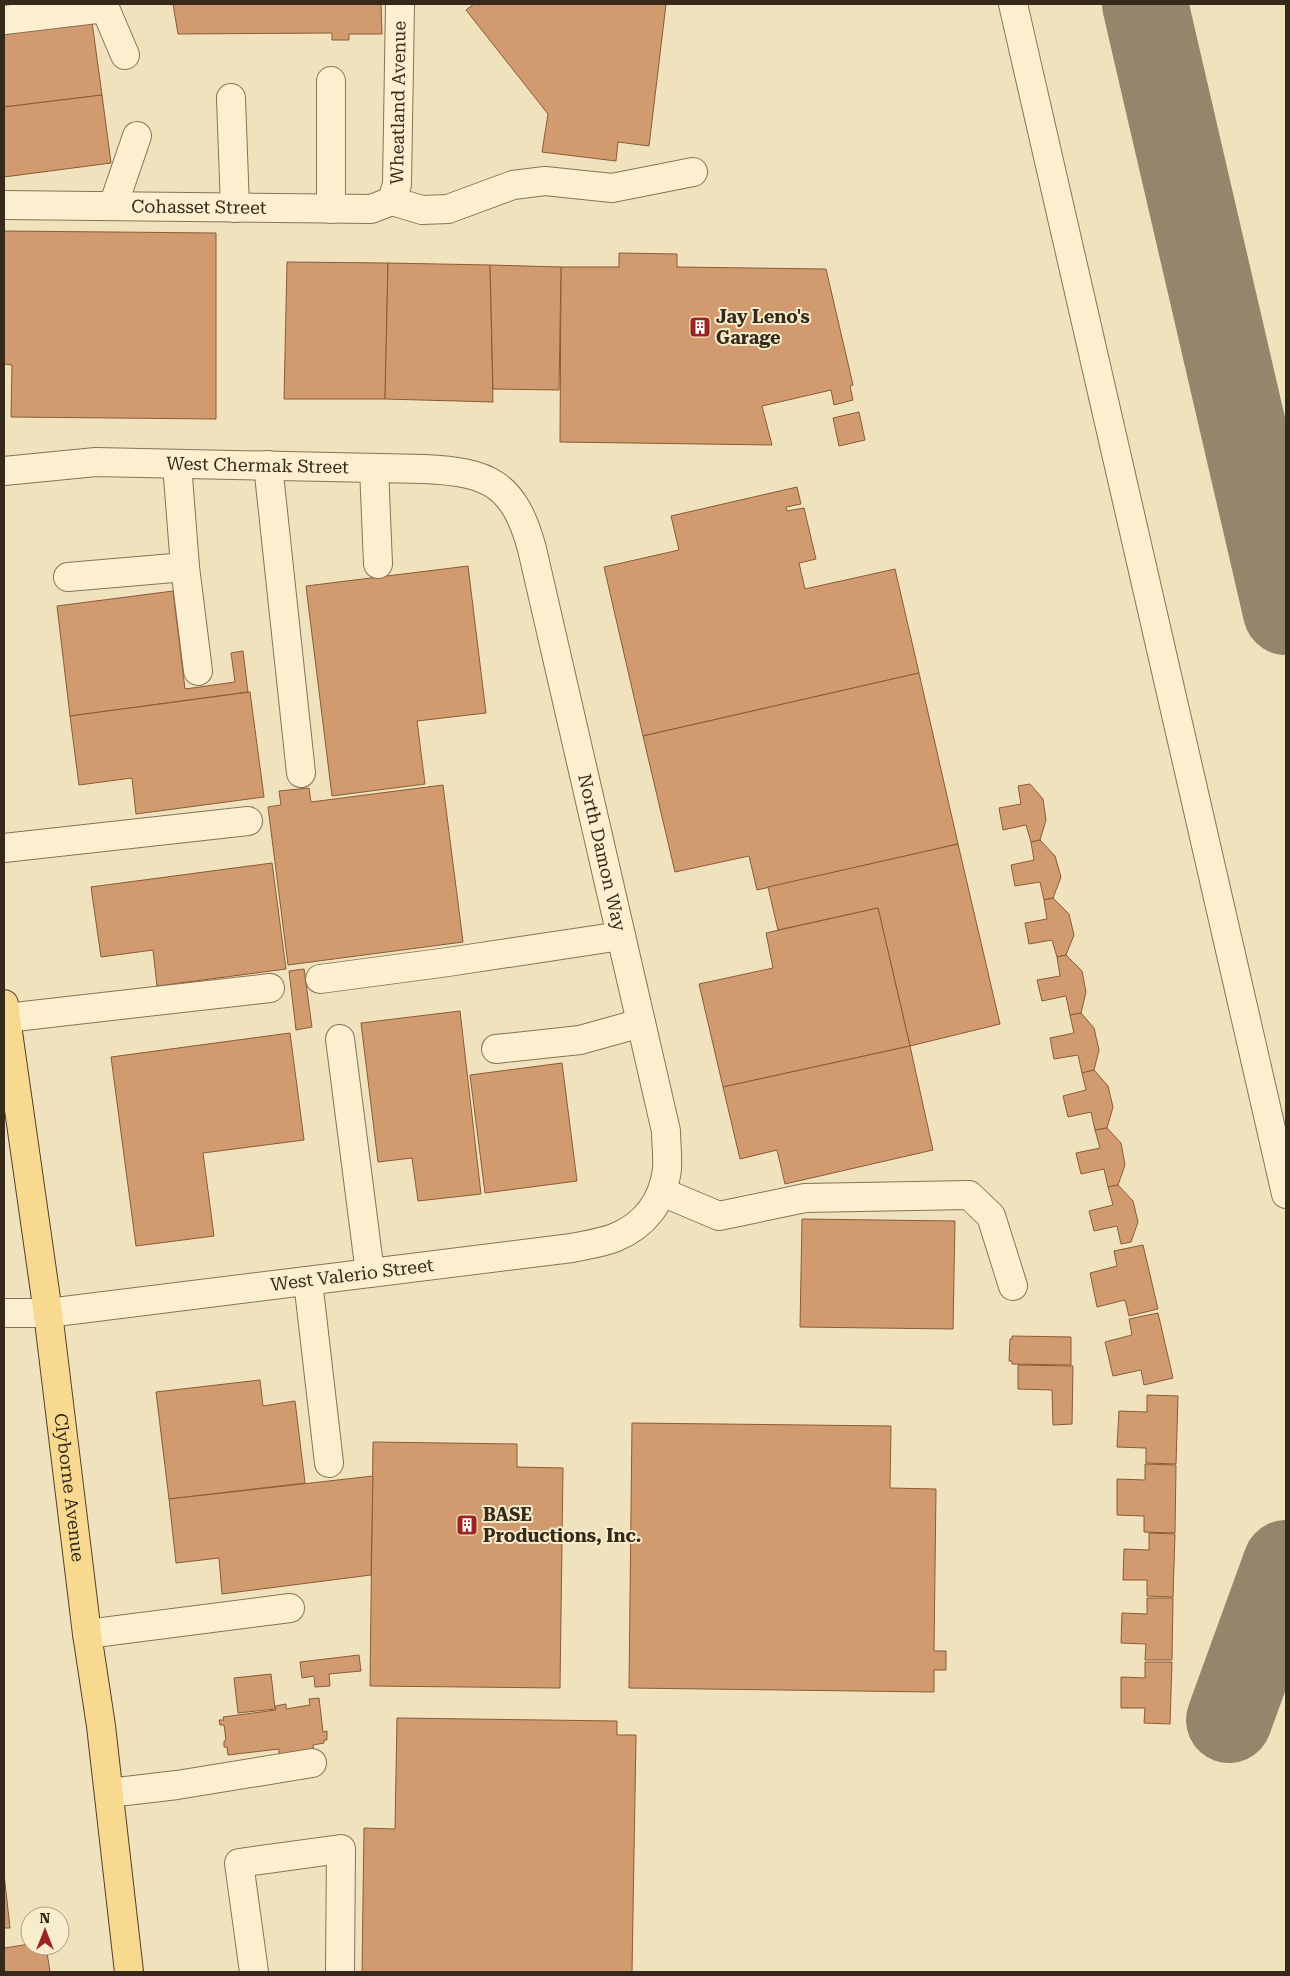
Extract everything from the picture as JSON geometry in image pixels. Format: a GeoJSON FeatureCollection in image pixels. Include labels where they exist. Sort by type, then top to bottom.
{"type":"FeatureCollection","features":[{"type":"Feature","properties":{"kind":"main road","name":"Clyborne Avenue"},"geometry":{"type":"LineString","coordinates":[[5,1011],[48,1313],[87,1634],[101,1726],[129,1972]]}},
{"type":"Feature","properties":{"kind":"street","name":"Wheatland Avenue"},"geometry":{"type":"LineString","coordinates":[[392,201],[397,184],[400,4]]}},
{"type":"Feature","properties":{"kind":"street"},"geometry":{"type":"LineString","coordinates":[[1013,4],[1286,1194]]}},
{"type":"Feature","properties":{"kind":"street"},"geometry":{"type":"LineString","coordinates":[[4,20],[105,8],[126,55]]}},
{"type":"Feature","properties":{"kind":"street"},"geometry":{"type":"LineString","coordinates":[[331,81],[331,209]]}},
{"type":"Feature","properties":{"kind":"street"},"geometry":{"type":"LineString","coordinates":[[231,98],[235,208]]}},
{"type":"Feature","properties":{"kind":"street"},"geometry":{"type":"LineString","coordinates":[[113,206],[137,136]]}},
{"type":"Feature","properties":{"kind":"street"},"geometry":{"type":"LineString","coordinates":[[392,201],[422,210],[448,209],[521,184],[545,181],[612,188],[693,172]]}},
{"type":"Feature","properties":{"kind":"street","name":"Cohasset Street"},"geometry":{"type":"LineString","coordinates":[[4,205],[371,209],[392,201]]}},
{"type":"Feature","properties":{"kind":"street","name":"West Chermak Street"},"geometry":{"type":"LineString","coordinates":[[4,470],[96,462],[457,470],[484,477],[506,494]]}},
{"type":"Feature","properties":{"kind":"street"},"geometry":{"type":"LineString","coordinates":[[176,464],[184,567],[198,671]]}},
{"type":"Feature","properties":{"kind":"street"},"geometry":{"type":"LineString","coordinates":[[268,465],[301,773]]}},
{"type":"Feature","properties":{"kind":"street"},"geometry":{"type":"LineString","coordinates":[[374,468],[378,564]]}},
{"type":"Feature","properties":{"kind":"street","name":"North Damon Way"},"geometry":{"type":"LineString","coordinates":[[506,494],[517,509],[527,530],[532,549],[666,1130],[667,1168],[655,1203]]}},
{"type":"Feature","properties":{"kind":"street"},"geometry":{"type":"LineString","coordinates":[[68,576],[184,567]]}},
{"type":"Feature","properties":{"kind":"street"},"geometry":{"type":"LineString","coordinates":[[4,848],[248,821]]}},
{"type":"Feature","properties":{"kind":"street"},"geometry":{"type":"LineString","coordinates":[[320,979],[621,936]]}},
{"type":"Feature","properties":{"kind":"street"},"geometry":{"type":"LineString","coordinates":[[5,1011],[270,988]]}},
{"type":"Feature","properties":{"kind":"street"},"geometry":{"type":"LineString","coordinates":[[496,1049],[580,1040],[641,1023]]}},
{"type":"Feature","properties":{"kind":"street"},"geometry":{"type":"LineString","coordinates":[[340,1039],[370,1273]]}},
{"type":"Feature","properties":{"kind":"street"},"geometry":{"type":"LineString","coordinates":[[655,1203],[719,1216],[804,1198],[969,1195],[990,1216],[1013,1286]]}},
{"type":"Feature","properties":{"kind":"street","name":"West Valerio Street"},"geometry":{"type":"LineString","coordinates":[[4,1313],[48,1313],[572,1248],[612,1239],[633,1229],[655,1203]]}},
{"type":"Feature","properties":{"kind":"street"},"geometry":{"type":"LineString","coordinates":[[308,1281],[329,1463]]}},
{"type":"Feature","properties":{"kind":"street"},"geometry":{"type":"LineString","coordinates":[[87,1634],[290,1608]]}},
{"type":"Feature","properties":{"kind":"street"},"geometry":{"type":"LineString","coordinates":[[109,1794],[177,1786],[312,1763]]}},
{"type":"Feature","properties":{"kind":"street"},"geometry":{"type":"LineString","coordinates":[[254,1972],[239,1864],[341,1849],[340,1972]]}},
{"type":"Feature","properties":{"kind":"building"},"geometry":{"type":"Polygon","coordinates":[[[173,4],[381,4],[382,34],[349,34],[349,40],[332,40],[332,33],[178,34],[173,4]]]}},
{"type":"Feature","properties":{"kind":"building"},"geometry":{"type":"Polygon","coordinates":[[[474,4],[666,4],[649,146],[618,142],[616,161],[542,152],[548,114],[466,10],[474,4]]]}},
{"type":"Feature","properties":{"kind":"building"},"geometry":{"type":"Polygon","coordinates":[[[92,22],[102,95],[4,107],[4,34],[92,22]]]}},
{"type":"Feature","properties":{"kind":"building"},"geometry":{"type":"Polygon","coordinates":[[[102,95],[111,163],[4,177],[4,107],[102,95]]]}},
{"type":"Feature","properties":{"kind":"building"},"geometry":{"type":"Polygon","coordinates":[[[4,231],[216,233],[216,419],[11,417],[12,365],[4,364],[4,231]]]}},
{"type":"Feature","properties":{"kind":"building","name":"Jay Leno's Garage"},"geometry":{"type":"Polygon","coordinates":[[[619,253],[677,254],[677,267],[826,269],[853,385],[850,386],[853,400],[834,405],[831,390],[762,406],[772,445],[560,442],[561,267],[619,267],[619,253]]]}},
{"type":"Feature","properties":{"kind":"building"},"geometry":{"type":"Polygon","coordinates":[[[287,262],[388,263],[385,399],[284,399],[287,262]]]}},
{"type":"Feature","properties":{"kind":"building"},"geometry":{"type":"Polygon","coordinates":[[[388,263],[490,265],[493,402],[385,399],[388,263]]]}},
{"type":"Feature","properties":{"kind":"building"},"geometry":{"type":"Polygon","coordinates":[[[490,265],[561,267],[559,390],[493,389],[490,265]]]}},
{"type":"Feature","properties":{"kind":"building"},"geometry":{"type":"Polygon","coordinates":[[[859,412],[865,440],[839,446],[833,418],[859,412]]]}},
{"type":"Feature","properties":{"kind":"building"},"geometry":{"type":"Polygon","coordinates":[[[797,487],[801,504],[786,507],[787,511],[804,508],[816,559],[799,563],[805,589],[895,569],[919,673],[643,736],[604,567],[679,550],[671,516],[797,487]]]}},
{"type":"Feature","properties":{"kind":"building"},"geometry":{"type":"Polygon","coordinates":[[[468,566],[486,713],[417,721],[425,784],[332,796],[306,586],[468,566]]]}},
{"type":"Feature","properties":{"kind":"building"},"geometry":{"type":"Polygon","coordinates":[[[173,591],[185,689],[235,682],[231,653],[243,651],[248,692],[70,716],[57,606],[173,591]]]}},
{"type":"Feature","properties":{"kind":"building"},"geometry":{"type":"Polygon","coordinates":[[[919,673],[958,844],[757,890],[749,856],[675,872],[643,736],[919,673]]]}},
{"type":"Feature","properties":{"kind":"building"},"geometry":{"type":"Polygon","coordinates":[[[250,692],[264,797],[136,814],[132,778],[79,785],[70,716],[250,692]]]}},
{"type":"Feature","properties":{"kind":"building"},"geometry":{"type":"Polygon","coordinates":[[[1030,784],[1043,799],[1046,820],[1040,840],[1031,842],[1026,825],[1003,830],[999,808],[1021,804],[1018,786],[1030,784]]]}},
{"type":"Feature","properties":{"kind":"building"},"geometry":{"type":"Polygon","coordinates":[[[443,785],[463,942],[288,965],[268,807],[281,805],[279,791],[309,788],[311,802],[443,785]]]}},
{"type":"Feature","properties":{"kind":"building"},"geometry":{"type":"Polygon","coordinates":[[[1040,840],[1055,856],[1061,877],[1053,898],[1044,900],[1040,882],[1015,886],[1011,865],[1034,860],[1031,842],[1040,840]]]}},
{"type":"Feature","properties":{"kind":"building"},"geometry":{"type":"Polygon","coordinates":[[[958,844],[1000,1024],[910,1046],[878,908],[778,930],[768,887],[958,844]]]}},
{"type":"Feature","properties":{"kind":"building"},"geometry":{"type":"Polygon","coordinates":[[[272,863],[286,969],[157,986],[153,950],[101,957],[91,887],[272,863]]]}},
{"type":"Feature","properties":{"kind":"building"},"geometry":{"type":"Polygon","coordinates":[[[1053,898],[1069,914],[1074,935],[1066,955],[1057,957],[1052,940],[1029,944],[1025,923],[1047,919],[1044,900],[1053,898]]]}},
{"type":"Feature","properties":{"kind":"building"},"geometry":{"type":"Polygon","coordinates":[[[878,908],[910,1046],[723,1087],[699,984],[773,968],[766,933],[878,908]]]}},
{"type":"Feature","properties":{"kind":"building"},"geometry":{"type":"Polygon","coordinates":[[[1066,955],[1082,971],[1086,992],[1081,1013],[1070,1015],[1066,996],[1042,1001],[1037,980],[1060,976],[1057,957],[1066,955]]]}},
{"type":"Feature","properties":{"kind":"building"},"geometry":{"type":"Polygon","coordinates":[[[304,969],[312,1027],[296,1030],[289,971],[304,969]]]}},
{"type":"Feature","properties":{"kind":"building"},"geometry":{"type":"Polygon","coordinates":[[[460,1011],[481,1194],[418,1201],[412,1158],[378,1162],[361,1023],[460,1011]]]}},
{"type":"Feature","properties":{"kind":"building"},"geometry":{"type":"Polygon","coordinates":[[[1081,1013],[1094,1028],[1099,1050],[1094,1070],[1082,1073],[1078,1055],[1054,1059],[1050,1038],[1074,1033],[1070,1015],[1081,1013]]]}},
{"type":"Feature","properties":{"kind":"building"},"geometry":{"type":"Polygon","coordinates":[[[290,1033],[304,1140],[203,1153],[214,1236],[136,1246],[111,1057],[290,1033]]]}},
{"type":"Feature","properties":{"kind":"building"},"geometry":{"type":"Polygon","coordinates":[[[910,1046],[933,1150],[785,1184],[777,1150],[740,1159],[723,1087],[910,1046]]]}},
{"type":"Feature","properties":{"kind":"building"},"geometry":{"type":"Polygon","coordinates":[[[562,1063],[577,1181],[485,1193],[470,1075],[562,1063]]]}},
{"type":"Feature","properties":{"kind":"building"},"geometry":{"type":"Polygon","coordinates":[[[1094,1070],[1108,1086],[1113,1107],[1107,1128],[1095,1130],[1091,1112],[1068,1117],[1063,1096],[1086,1090],[1082,1073],[1094,1070]]]}},
{"type":"Feature","properties":{"kind":"building"},"geometry":{"type":"Polygon","coordinates":[[[1107,1128],[1121,1143],[1125,1165],[1118,1185],[1108,1187],[1104,1169],[1081,1174],[1076,1153],[1100,1148],[1095,1130],[1107,1128]]]}},
{"type":"Feature","properties":{"kind":"building"},"geometry":{"type":"Polygon","coordinates":[[[1118,1185],[1133,1201],[1138,1222],[1131,1242],[1121,1244],[1117,1226],[1094,1231],[1089,1211],[1113,1205],[1108,1187],[1118,1185]]]}},
{"type":"Feature","properties":{"kind":"building"},"geometry":{"type":"Polygon","coordinates":[[[802,1219],[955,1221],[953,1329],[800,1327],[802,1219]]]}},
{"type":"Feature","properties":{"kind":"building"},"geometry":{"type":"Polygon","coordinates":[[[1143,1245],[1158,1309],[1129,1316],[1125,1300],[1097,1307],[1090,1273],[1117,1266],[1114,1251],[1143,1245]]]}},
{"type":"Feature","properties":{"kind":"building"},"geometry":{"type":"Polygon","coordinates":[[[1158,1313],[1173,1378],[1144,1385],[1141,1370],[1113,1376],[1105,1342],[1132,1335],[1129,1319],[1158,1313]]]}},
{"type":"Feature","properties":{"kind":"building"},"geometry":{"type":"Polygon","coordinates":[[[1012,1336],[1071,1337],[1071,1365],[1012,1364],[1012,1361],[1009,1361],[1010,1339],[1012,1339],[1012,1336]]]}},
{"type":"Feature","properties":{"kind":"building"},"geometry":{"type":"Polygon","coordinates":[[[1018,1365],[1073,1366],[1072,1424],[1053,1425],[1052,1390],[1018,1389],[1018,1365]]]}},
{"type":"Feature","properties":{"kind":"building"},"geometry":{"type":"Polygon","coordinates":[[[260,1380],[263,1406],[295,1401],[305,1483],[169,1499],[156,1392],[260,1380]]]}},
{"type":"Feature","properties":{"kind":"building"},"geometry":{"type":"Polygon","coordinates":[[[1147,1395],[1178,1396],[1176,1464],[1146,1463],[1146,1448],[1117,1447],[1119,1411],[1147,1412],[1147,1395]]]}},
{"type":"Feature","properties":{"kind":"building"},"geometry":{"type":"Polygon","coordinates":[[[632,1423],[891,1426],[890,1488],[936,1489],[934,1651],[946,1651],[946,1670],[934,1670],[934,1692],[629,1688],[632,1423]]]}},
{"type":"Feature","properties":{"kind":"building","name":"BASE Productions, Inc."},"geometry":{"type":"Polygon","coordinates":[[[373,1442],[517,1444],[517,1467],[563,1468],[560,1688],[370,1686],[373,1442]]]}},
{"type":"Feature","properties":{"kind":"building"},"geometry":{"type":"Polygon","coordinates":[[[1145,1464],[1176,1465],[1175,1533],[1144,1532],[1144,1516],[1117,1515],[1117,1479],[1145,1480],[1145,1464]]]}},
{"type":"Feature","properties":{"kind":"building"},"geometry":{"type":"Polygon","coordinates":[[[373,1476],[371,1575],[222,1594],[219,1558],[176,1563],[169,1499],[373,1476]]]}},
{"type":"Feature","properties":{"kind":"building"},"geometry":{"type":"Polygon","coordinates":[[[1149,1533],[1175,1534],[1173,1597],[1147,1596],[1147,1580],[1123,1580],[1124,1549],[1149,1550],[1149,1533]]]}},
{"type":"Feature","properties":{"kind":"building"},"geometry":{"type":"Polygon","coordinates":[[[1147,1598],[1173,1598],[1172,1660],[1145,1660],[1146,1644],[1121,1643],[1122,1613],[1147,1614],[1147,1598]]]}},
{"type":"Feature","properties":{"kind":"building"},"geometry":{"type":"Polygon","coordinates":[[[359,1655],[361,1671],[329,1674],[330,1686],[315,1687],[314,1676],[302,1678],[300,1662],[359,1655]]]}},
{"type":"Feature","properties":{"kind":"building"},"geometry":{"type":"Polygon","coordinates":[[[1145,1662],[1172,1662],[1170,1724],[1144,1723],[1145,1708],[1121,1708],[1121,1677],[1145,1678],[1145,1662]]]}},
{"type":"Feature","properties":{"kind":"building"},"geometry":{"type":"Polygon","coordinates":[[[271,1674],[275,1709],[238,1713],[234,1678],[271,1674]]]}},
{"type":"Feature","properties":{"kind":"building"},"geometry":{"type":"Polygon","coordinates":[[[319,1698],[323,1732],[327,1731],[327,1740],[324,1740],[324,1743],[313,1745],[314,1751],[279,1754],[279,1749],[228,1755],[227,1747],[224,1747],[224,1741],[226,1740],[224,1725],[220,1725],[219,1720],[224,1720],[223,1717],[276,1710],[275,1706],[286,1704],[286,1709],[310,1705],[309,1699],[319,1698]]]}},
{"type":"Feature","properties":{"kind":"building"},"geometry":{"type":"Polygon","coordinates":[[[397,1718],[617,1721],[617,1735],[636,1735],[632,1972],[362,1972],[364,1828],[395,1829],[397,1718]]]}},
{"type":"Feature","properties":{"kind":"building"},"geometry":{"type":"Polygon","coordinates":[[[4,1874],[10,1928],[4,1928],[4,1874]]]}},
{"type":"Feature","properties":{"kind":"building"},"geometry":{"type":"Polygon","coordinates":[[[20,1946],[20,1956],[48,1956],[50,1972],[4,1972],[4,1948],[20,1946]]]}},
{"type":"Feature","properties":{"kind":"taxiway"},"geometry":{"type":"LineString","coordinates":[[1145,4],[1286,612]]}},
{"type":"Feature","properties":{"kind":"taxiway"},"geometry":{"type":"LineString","coordinates":[[1229,1720],[1286,1563]]}},
{"type":"Feature","properties":{"kind":"place","name":"Jay Leno's Garage"},"geometry":{"type":"Point","coordinates":[700,327]}},
{"type":"Feature","properties":{"kind":"place","name":"BASE Productions, Inc."},"geometry":{"type":"Point","coordinates":[467,1525]}}]}
